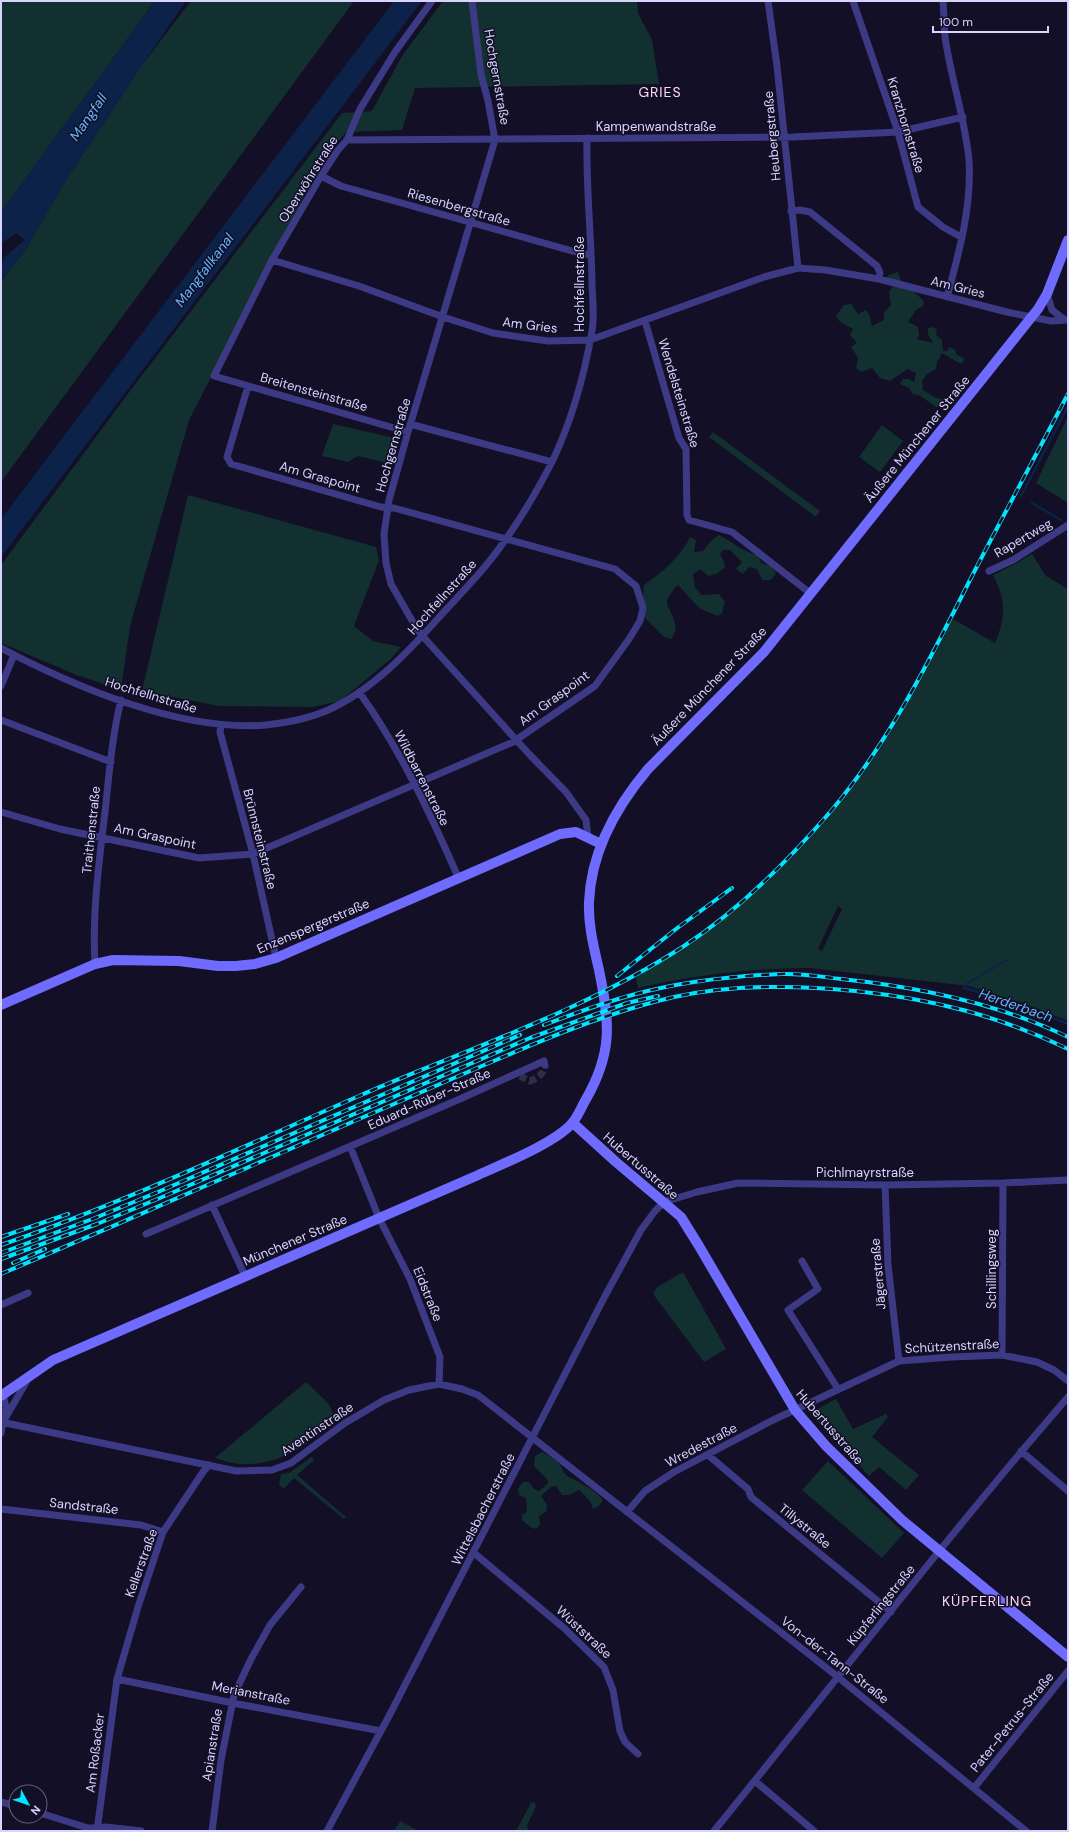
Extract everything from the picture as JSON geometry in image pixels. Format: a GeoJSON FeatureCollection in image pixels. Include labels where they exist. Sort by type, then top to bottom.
{"type":"FeatureCollection","features":[{"type":"Feature","properties":{"kind":"main road","name":"Äußere Münchener Straße"},"geometry":{"type":"LineString","coordinates":[[572,1123],[592,1089],[601,1069],[606,1046],[607,1018],[590,924],[589,902],[592,875],[601,844],[609,824],[621,804],[644,773],[764,652],[1032,317],[1047,294],[1068,240]]}},
{"type":"Feature","properties":{"kind":"main road","name":"Enzenspergerstraße"},"geometry":{"type":"LineString","coordinates":[[1,1005],[95,964],[113,960],[130,959],[179,961],[218,966],[255,964],[276,958],[458,877],[560,834],[576,832],[601,844]]}},
{"type":"Feature","properties":{"kind":"main road","name":"Hubertusstraße"},"geometry":{"type":"LineString","coordinates":[[572,1123],[680,1217],[692,1234],[795,1410],[848,1468],[902,1520],[1068,1656]]}},
{"type":"Feature","properties":{"kind":"main road","name":"Münchener Straße"},"geometry":{"type":"LineString","coordinates":[[2,1396],[53,1360],[476,1176],[531,1150],[557,1135],[572,1123]]}},
{"type":"Feature","properties":{"kind":"street","name":"Oberwöhrstraße"},"geometry":{"type":"LineString","coordinates":[[214,376],[272,260],[321,176],[347,140],[360,109],[395,52],[432,1]]}},
{"type":"Feature","properties":{"kind":"street","name":"Hochgernstraße"},"geometry":{"type":"LineString","coordinates":[[472,1],[481,74],[488,101],[495,140],[410,424],[388,508],[384,534],[384,548],[391,584],[422,636],[566,792],[586,820],[588,837]]}},
{"type":"Feature","properties":{"kind":"street","name":"Heubergstraße"},"geometry":{"type":"LineString","coordinates":[[768,1],[777,66],[798,268]]}},
{"type":"Feature","properties":{"kind":"street","name":"Kranzhornstraße"},"geometry":{"type":"LineString","coordinates":[[853,1],[898,132],[918,207],[943,227],[961,236]]}},
{"type":"Feature","properties":{"kind":"street"},"geometry":{"type":"LineString","coordinates":[[943,1],[945,37],[963,117],[969,161],[969,189],[961,236],[947,297]]}},
{"type":"Feature","properties":{"kind":"street","name":"Kampenwandstraße"},"geometry":{"type":"LineString","coordinates":[[347,140],[442,138],[495,140],[784,137],[898,132],[963,117]]}},
{"type":"Feature","properties":{"kind":"street","name":"Hochfellnstraße"},"geometry":{"type":"LineString","coordinates":[[1,648],[59,676],[121,700],[184,719],[221,725],[266,725],[297,720],[326,711],[358,692],[406,654],[484,568],[507,538],[552,462],[569,424],[580,392],[593,327],[587,138]]}},
{"type":"Feature","properties":{"kind":"street","name":"Riesenbergstraße"},"geometry":{"type":"LineString","coordinates":[[321,176],[341,186],[591,255]]}},
{"type":"Feature","properties":{"kind":"street"},"geometry":{"type":"LineString","coordinates":[[791,211],[800,210],[810,212],[877,266],[880,273],[879,279]]}},
{"type":"Feature","properties":{"kind":"street","name":"Am Gries"},"geometry":{"type":"LineString","coordinates":[[272,260],[359,286],[443,317],[493,333],[516,337],[562,341],[590,340],[764,277],[798,268],[825,270],[879,279],[1007,312],[1051,321],[1066,320]]}},
{"type":"Feature","properties":{"kind":"street"},"geometry":{"type":"LineString","coordinates":[[1047,294],[1052,310],[1066,320]]}},
{"type":"Feature","properties":{"kind":"street","name":"Wendelsteinstraße"},"geometry":{"type":"LineString","coordinates":[[645,321],[679,438],[686,449],[687,516],[689,520],[732,532],[810,593]]}},
{"type":"Feature","properties":{"kind":"street","name":"Breitensteinstraße"},"geometry":{"type":"LineString","coordinates":[[214,376],[408,432]]}},
{"type":"Feature","properties":{"kind":"street","name":"Am Graspoint"},"geometry":{"type":"LineString","coordinates":[[1,812],[32,822],[199,858],[253,854],[517,740],[595,686],[629,639],[640,621],[643,608],[636,586],[615,570],[507,538],[394,508],[381,507],[231,464],[227,457],[248,386]]}},
{"type":"Feature","properties":{"kind":"street"},"geometry":{"type":"LineString","coordinates":[[410,424],[552,462]]}},
{"type":"Feature","properties":{"kind":"street","name":"Rapertweg"},"geometry":{"type":"LineString","coordinates":[[989,571],[1013,560],[1068,525]]}},
{"type":"Feature","properties":{"kind":"street"},"geometry":{"type":"LineString","coordinates":[[1,686],[14,655]]}},
{"type":"Feature","properties":{"kind":"street","name":"Wildbarrenstraße"},"geometry":{"type":"LineString","coordinates":[[358,692],[384,730],[414,785],[458,877]]}},
{"type":"Feature","properties":{"kind":"street","name":"Traithenstraße"},"geometry":{"type":"LineString","coordinates":[[95,964],[98,886],[102,838],[111,762],[121,700]]}},
{"type":"Feature","properties":{"kind":"street"},"geometry":{"type":"LineString","coordinates":[[1,720],[111,762]]}},
{"type":"Feature","properties":{"kind":"street","name":"Brünnsteinstraße"},"geometry":{"type":"LineString","coordinates":[[221,725],[220,732],[253,854],[276,958]]}},
{"type":"Feature","properties":{"kind":"street","name":"Eduard-Rüber-Straße"},"geometry":{"type":"LineString","coordinates":[[146,1234],[518,1074],[544,1061],[545,1065]]}},
{"type":"Feature","properties":{"kind":"street"},"geometry":{"type":"LineString","coordinates":[[350,1146],[379,1218]]}},
{"type":"Feature","properties":{"kind":"street","name":"Pichlmayrstraße"},"geometry":{"type":"LineString","coordinates":[[664,1202],[697,1192],[738,1183],[885,1185],[1003,1183],[1068,1180]]}},
{"type":"Feature","properties":{"kind":"street","name":"Schillingsweg"},"geometry":{"type":"LineString","coordinates":[[1002,1355],[1003,1183]]}},
{"type":"Feature","properties":{"kind":"street","name":"Jägerstraße"},"geometry":{"type":"LineString","coordinates":[[885,1185],[888,1265],[899,1361]]}},
{"type":"Feature","properties":{"kind":"street","name":"Wittelsbacherstraße"},"geometry":{"type":"LineString","coordinates":[[327,1831],[474,1553],[534,1437],[579,1344],[641,1230],[664,1202]]}},
{"type":"Feature","properties":{"kind":"street"},"geometry":{"type":"LineString","coordinates":[[212,1205],[245,1276]]}},
{"type":"Feature","properties":{"kind":"street","name":"Eidstraße"},"geometry":{"type":"LineString","coordinates":[[379,1218],[410,1279],[440,1358],[439,1384]]}},
{"type":"Feature","properties":{"kind":"street"},"geometry":{"type":"LineString","coordinates":[[802,1261],[818,1289],[788,1310],[838,1389]]}},
{"type":"Feature","properties":{"kind":"street"},"geometry":{"type":"LineString","coordinates":[[1,1305],[28,1293]]}},
{"type":"Feature","properties":{"kind":"street","name":"Schützenstraße"},"geometry":{"type":"LineString","coordinates":[[795,1410],[899,1361],[1002,1355],[1037,1362],[1054,1370],[1068,1381]]}},
{"type":"Feature","properties":{"kind":"street","name":"Münchener Straße"},"geometry":{"type":"LineString","coordinates":[[2,1422],[28,1379]]}},
{"type":"Feature","properties":{"kind":"street","name":"Aventinstraße"},"geometry":{"type":"LineString","coordinates":[[2,1422],[209,1465],[236,1472],[272,1470],[291,1464],[345,1423],[384,1400],[409,1390],[439,1384],[462,1388],[478,1395],[534,1437]]}},
{"type":"Feature","properties":{"kind":"street","name":"Münchener Straße"},"geometry":{"type":"LineString","coordinates":[[1,1433],[6,1407],[2,1396]]}},
{"type":"Feature","properties":{"kind":"street","name":"Küpferlingstraße"},"geometry":{"type":"LineString","coordinates":[[714,1831],[1021,1451],[1068,1397]]}},
{"type":"Feature","properties":{"kind":"street","name":"Wredestraße"},"geometry":{"type":"LineString","coordinates":[[627,1512],[645,1491],[654,1484],[795,1410]]}},
{"type":"Feature","properties":{"kind":"street","name":"Von-der-Tann-Straße"},"geometry":{"type":"LineString","coordinates":[[534,1437],[627,1512],[838,1677],[1026,1831]]}},
{"type":"Feature","properties":{"kind":"street"},"geometry":{"type":"LineString","coordinates":[[1021,1451],[1068,1491]]}},
{"type":"Feature","properties":{"kind":"street","name":"Tillystraße"},"geometry":{"type":"LineString","coordinates":[[708,1455],[748,1489],[751,1497],[891,1612]]}},
{"type":"Feature","properties":{"kind":"street","name":"Kellerstraße"},"geometry":{"type":"LineString","coordinates":[[117,1679],[138,1607],[163,1532],[209,1465]]}},
{"type":"Feature","properties":{"kind":"street","name":"Sandstraße"},"geometry":{"type":"LineString","coordinates":[[1,1509],[141,1525],[163,1532]]}},
{"type":"Feature","properties":{"kind":"street","name":"Wüststraße"},"geometry":{"type":"LineString","coordinates":[[474,1553],[564,1628],[604,1667],[613,1690],[620,1731],[625,1742],[638,1754]]}},
{"type":"Feature","properties":{"kind":"street","name":"Apianstraße"},"geometry":{"type":"LineString","coordinates":[[212,1831],[221,1760],[232,1702],[251,1659],[270,1624],[301,1587]]}},
{"type":"Feature","properties":{"kind":"street","name":"Pater-Petrus-Straße"},"geometry":{"type":"LineString","coordinates":[[974,1788],[1068,1671]]}},
{"type":"Feature","properties":{"kind":"street","name":"Merianstraße"},"geometry":{"type":"LineString","coordinates":[[117,1679],[381,1731]]}},
{"type":"Feature","properties":{"kind":"street","name":"Am Roßacker"},"geometry":{"type":"LineString","coordinates":[[98,1829],[117,1679]]}},
{"type":"Feature","properties":{"kind":"street"},"geometry":{"type":"LineString","coordinates":[[755,1781],[814,1831]]}},
{"type":"Feature","properties":{"kind":"street"},"geometry":{"type":"LineString","coordinates":[[48,1815],[88,1828],[98,1829],[106,1827],[140,1831]]}},
{"type":"Feature","properties":{"kind":"green space"},"geometry":{"type":"Polygon","coordinates":[[[1,1],[155,1],[1,212],[1,1]]]}},
{"type":"Feature","properties":{"kind":"green space"},"geometry":{"type":"Polygon","coordinates":[[[191,1],[354,1],[1,482],[1,282],[23,253],[68,177],[142,65],[191,1]]]}},
{"type":"Feature","properties":{"kind":"green space"},"geometry":{"type":"Polygon","coordinates":[[[443,1],[637,1],[638,13],[652,40],[659,84],[415,88],[402,130],[346,132],[324,158],[189,420],[130,626],[121,689],[79,676],[1,643],[1,565],[130,391],[342,113],[372,111],[402,56],[443,1]]]}},
{"type":"Feature","properties":{"kind":"green space"},"geometry":{"type":"Polygon","coordinates":[[[898,272],[903,289],[913,291],[924,301],[923,306],[916,310],[908,322],[918,327],[919,336],[917,339],[933,343],[928,334],[928,328],[932,327],[937,329],[936,335],[942,340],[943,351],[947,351],[950,347],[955,350],[957,355],[964,358],[964,361],[961,364],[942,353],[937,362],[936,369],[927,374],[922,381],[923,390],[936,398],[942,399],[943,407],[936,407],[919,395],[913,394],[909,388],[900,384],[903,379],[909,379],[914,382],[916,373],[908,369],[890,381],[880,378],[872,368],[861,372],[856,368],[858,358],[851,347],[857,343],[850,335],[853,329],[840,322],[836,316],[844,305],[851,304],[858,314],[866,310],[870,316],[872,326],[884,320],[884,313],[891,305],[889,292],[893,286],[887,276],[898,272]]]}},
{"type":"Feature","properties":{"kind":"green space"},"geometry":{"type":"Polygon","coordinates":[[[1068,416],[1068,503],[1036,483],[1068,416]]]}},
{"type":"Feature","properties":{"kind":"green space"},"geometry":{"type":"Polygon","coordinates":[[[333,424],[399,439],[391,464],[358,456],[348,462],[322,456],[333,424]]]}},
{"type":"Feature","properties":{"kind":"green space"},"geometry":{"type":"Polygon","coordinates":[[[882,425],[903,441],[880,472],[859,457],[882,425]]]}},
{"type":"Feature","properties":{"kind":"green space"},"geometry":{"type":"Polygon","coordinates":[[[713,432],[820,511],[816,517],[709,437],[713,432]]]}},
{"type":"Feature","properties":{"kind":"green space"},"geometry":{"type":"Polygon","coordinates":[[[188,495],[376,547],[379,560],[354,626],[373,641],[401,647],[391,659],[340,701],[313,707],[219,706],[142,691],[188,495]]]}},
{"type":"Feature","properties":{"kind":"green space"},"geometry":{"type":"Polygon","coordinates":[[[719,535],[743,549],[759,556],[761,563],[771,566],[776,573],[771,580],[762,580],[757,569],[749,567],[743,574],[736,569],[742,562],[730,550],[723,550],[720,554],[725,568],[716,574],[708,576],[700,569],[693,574],[695,587],[701,595],[719,594],[725,602],[722,613],[718,616],[699,608],[678,585],[668,598],[667,603],[675,622],[676,630],[671,639],[663,636],[644,617],[644,585],[664,570],[676,558],[690,537],[696,540],[694,552],[703,551],[711,541],[719,535]]]}},
{"type":"Feature","properties":{"kind":"green space"},"geometry":{"type":"Polygon","coordinates":[[[1032,554],[1046,576],[1068,589],[1068,1021],[1023,1003],[969,986],[810,968],[767,969],[723,973],[680,979],[638,988],[636,978],[702,934],[740,905],[761,887],[802,847],[840,804],[874,759],[889,735],[922,678],[953,619],[995,643],[1003,617],[1003,609],[1000,593],[993,575],[1032,554]],[[838,906],[818,949],[822,951],[842,909],[838,906]]]}},
{"type":"Feature","properties":{"kind":"green space"},"geometry":{"type":"Polygon","coordinates":[[[683,1272],[726,1349],[704,1362],[653,1294],[656,1288],[683,1272]]]}},
{"type":"Feature","properties":{"kind":"green space"},"geometry":{"type":"Polygon","coordinates":[[[306,1382],[328,1403],[337,1420],[292,1452],[269,1461],[255,1464],[239,1464],[215,1458],[306,1382]]]}},
{"type":"Feature","properties":{"kind":"green space"},"geometry":{"type":"Polygon","coordinates":[[[836,1399],[853,1429],[886,1414],[888,1417],[872,1437],[919,1475],[906,1490],[879,1467],[869,1476],[810,1413],[836,1399]]]}},
{"type":"Feature","properties":{"kind":"green space"},"geometry":{"type":"Polygon","coordinates":[[[542,1452],[558,1462],[567,1476],[595,1492],[603,1500],[600,1505],[593,1509],[590,1501],[579,1490],[569,1495],[562,1495],[556,1486],[551,1487],[541,1496],[547,1505],[546,1512],[539,1516],[540,1525],[536,1529],[530,1527],[522,1520],[522,1515],[527,1512],[526,1498],[519,1495],[518,1489],[523,1482],[529,1482],[534,1489],[539,1491],[548,1483],[547,1479],[534,1466],[535,1456],[542,1452]]]}},
{"type":"Feature","properties":{"kind":"green space"},"geometry":{"type":"Polygon","coordinates":[[[312,1457],[314,1460],[297,1475],[346,1517],[344,1519],[294,1478],[283,1489],[279,1484],[281,1474],[289,1473],[312,1457]]]}},
{"type":"Feature","properties":{"kind":"green space"},"geometry":{"type":"Polygon","coordinates":[[[828,1461],[904,1533],[882,1558],[802,1490],[828,1461]]]}},
{"type":"Feature","properties":{"kind":"green space"},"geometry":{"type":"Polygon","coordinates":[[[534,1802],[536,1806],[527,1826],[529,1831],[516,1831],[531,1803],[534,1802]]]}},
{"type":"Feature","properties":{"kind":"green space"},"geometry":{"type":"Polygon","coordinates":[[[400,1821],[419,1831],[394,1831],[400,1821]]]}},
{"type":"Feature","properties":{"kind":"water","name":"Mangfall"},"geometry":{"type":"Polygon","coordinates":[[[155,1],[186,1],[68,177],[23,253],[1,282],[2,266],[5,257],[25,240],[16,233],[1,243],[1,212],[155,1]]]}},
{"type":"Feature","properties":{"kind":"water","name":"Mangfallkanal"},"geometry":{"type":"Polygon","coordinates":[[[394,1],[422,1],[1,557],[1,519],[394,1]]]}},
{"type":"Feature","properties":{"kind":"waterway"},"geometry":{"type":"LineString","coordinates":[[1021,496],[1068,406]]}},
{"type":"Feature","properties":{"kind":"waterway"},"geometry":{"type":"LineString","coordinates":[[1032,503],[1061,520]]}},
{"type":"Feature","properties":{"kind":"waterway"},"geometry":{"type":"LineString","coordinates":[[982,974],[1007,960]]}},
{"type":"Feature","properties":{"kind":"waterway","name":"Herderbach"},"geometry":{"type":"LineString","coordinates":[[978,977],[967,984],[964,988],[1023,1005],[1068,1024]]}},
{"type":"Feature","properties":{"kind":"tunnel"},"geometry":{"type":"LineString","coordinates":[[520,1076],[530,1081],[533,1080],[542,1073],[545,1065]]}},
{"type":"Feature","properties":{"kind":"railway"},"geometry":{"type":"LineString","coordinates":[[1,1245],[47,1229],[137,1193],[359,1096],[566,1010],[646,969],[684,946],[724,917],[762,884],[798,848],[831,811],[872,756],[908,699],[1068,394]]}},
{"type":"Feature","properties":{"kind":"railway"},"geometry":{"type":"LineString","coordinates":[[617,976],[676,929],[732,888]]}},
{"type":"Feature","properties":{"kind":"railway"},"geometry":{"type":"LineString","coordinates":[[544,1025],[650,990],[725,978],[789,974],[870,982],[957,998],[1014,1015],[1068,1037]]}},
{"type":"Feature","properties":{"kind":"railway"},"geometry":{"type":"LineString","coordinates":[[1,1274],[548,1038],[631,1008],[674,997],[719,990],[764,987],[832,989],[883,994],[964,1010],[1016,1027],[1068,1049]]}},
{"type":"Feature","properties":{"kind":"railway"},"geometry":{"type":"LineString","coordinates":[[1,1259],[97,1224],[160,1198],[530,1038],[627,1003],[658,996]]}},
{"type":"Feature","properties":{"kind":"railway"},"geometry":{"type":"LineString","coordinates":[[1,1253],[95,1218],[158,1192],[520,1035]]}},
{"type":"Feature","properties":{"kind":"railway"},"geometry":{"type":"LineString","coordinates":[[1,1237],[68,1214]]}},
{"type":"Feature","properties":{"kind":"railway"},"geometry":{"type":"LineString","coordinates":[[13,1263],[45,1249]]}},
{"type":"Feature","properties":{"kind":"district","name":"GRIES"},"geometry":{"type":"Point","coordinates":[660,92]}},
{"type":"Feature","properties":{"kind":"district","name":"KÜPFERLING"},"geometry":{"type":"Point","coordinates":[987,1601]}}]}
